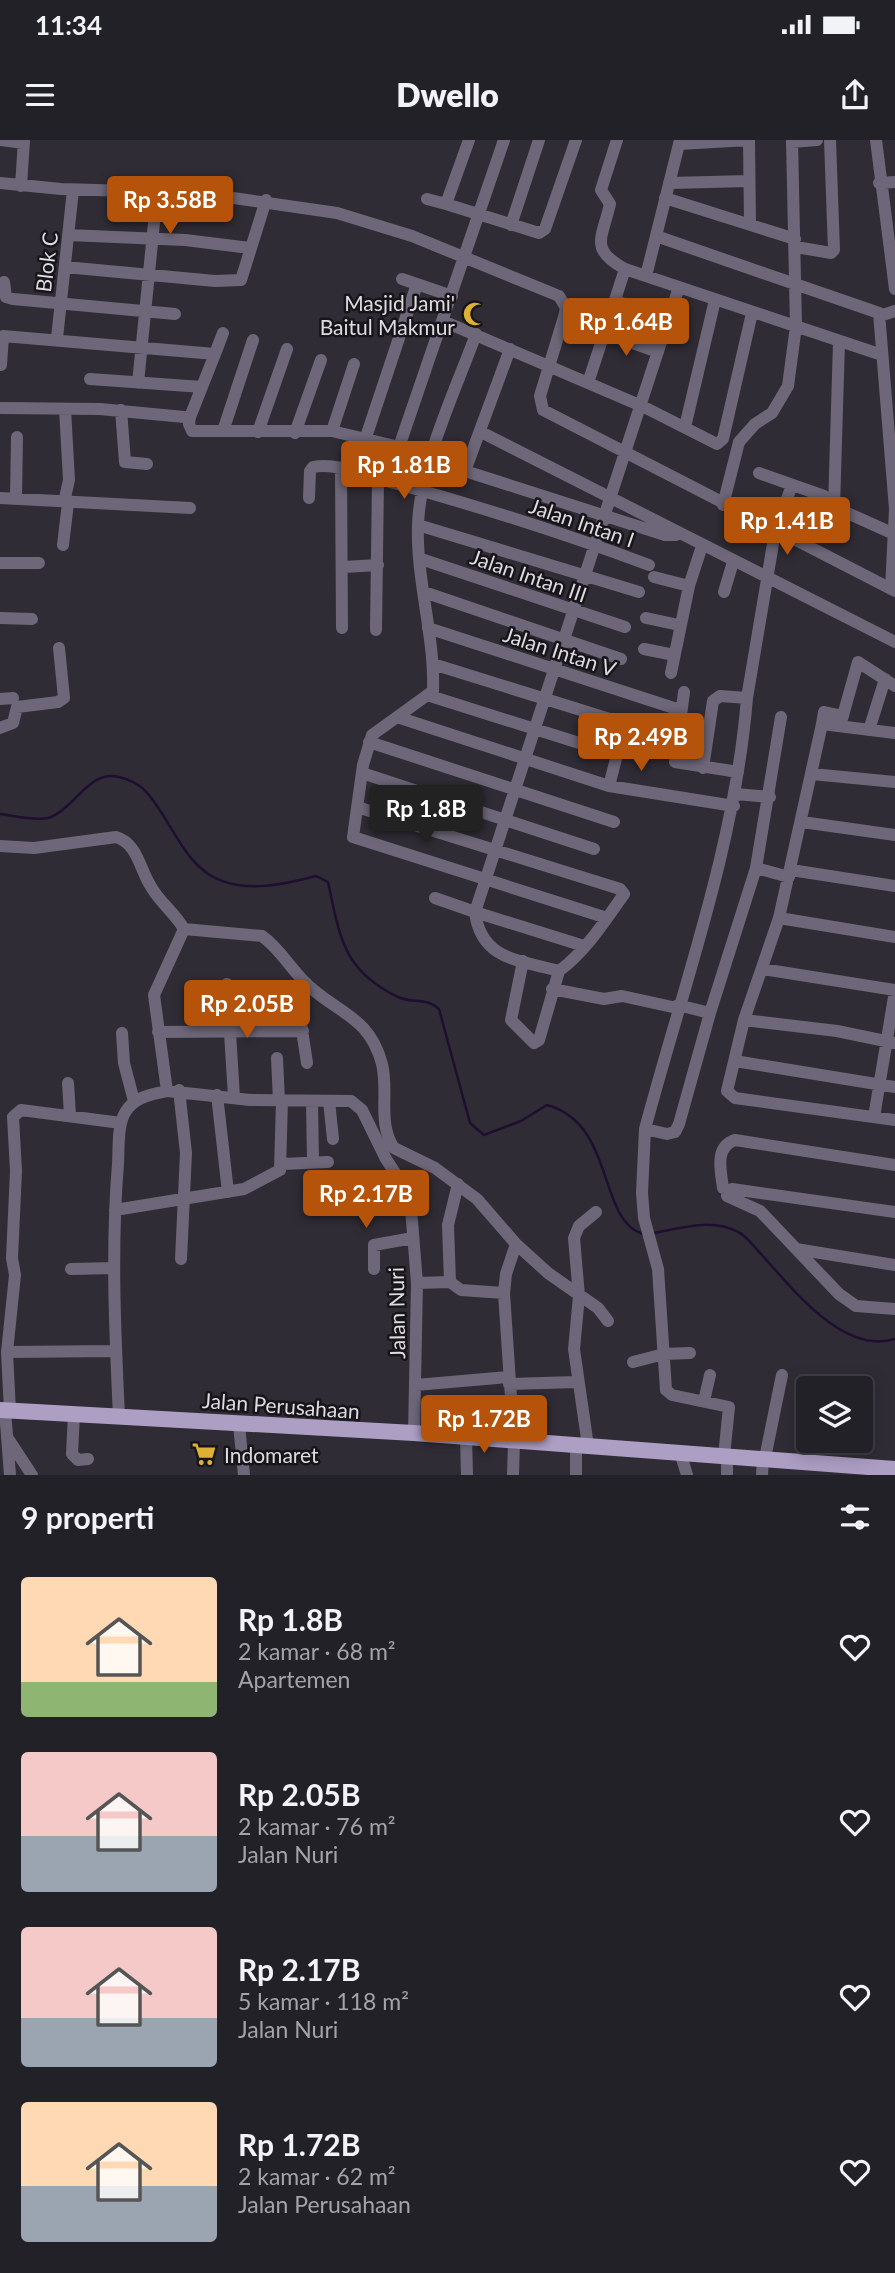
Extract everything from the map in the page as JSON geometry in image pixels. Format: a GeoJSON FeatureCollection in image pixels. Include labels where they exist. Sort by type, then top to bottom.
{"type":"FeatureCollection","features":[{"type":"Feature","properties":{"kind":"main road","name":"Jalan Perusahaan"},"geometry":{"type":"LineString","coordinates":[[5,1410],[414,1433],[895,1469]]}},
{"type":"Feature","properties":{"kind":"street"},"geometry":{"type":"LineString","coordinates":[[0,140],[24,141],[21,186]]}},
{"type":"Feature","properties":{"kind":"street"},"geometry":{"type":"LineString","coordinates":[[446,204],[468,140]]}},
{"type":"Feature","properties":{"kind":"street"},"geometry":{"type":"LineString","coordinates":[[399,447],[503,140]]}},
{"type":"Feature","properties":{"kind":"street"},"geometry":{"type":"LineString","coordinates":[[511,225],[539,140]]}},
{"type":"Feature","properties":{"kind":"street"},"geometry":{"type":"LineString","coordinates":[[427,198],[537,233],[543,230],[576,140]]}},
{"type":"Feature","properties":{"kind":"street"},"geometry":{"type":"LineString","coordinates":[[617,140],[601,187],[610,204],[601,250],[606,258],[625,269],[882,355]]}},
{"type":"Feature","properties":{"kind":"street"},"geometry":{"type":"LineString","coordinates":[[646,276],[679,142],[748,140],[750,223]]}},
{"type":"Feature","properties":{"kind":"street"},"geometry":{"type":"LineString","coordinates":[[723,505],[739,442],[755,424],[772,413],[786,393],[796,326],[792,141],[817,140]]}},
{"type":"Feature","properties":{"kind":"street"},"geometry":{"type":"LineString","coordinates":[[665,198],[750,223],[796,243],[831,253],[834,250],[830,140]]}},
{"type":"Feature","properties":{"kind":"street"},"geometry":{"type":"LineString","coordinates":[[884,140],[876,140],[879,183],[890,224],[895,289]]}},
{"type":"Feature","properties":{"kind":"street"},"geometry":{"type":"LineString","coordinates":[[669,183],[749,181]]}},
{"type":"Feature","properties":{"kind":"street"},"geometry":{"type":"LineString","coordinates":[[879,183],[895,182]]}},
{"type":"Feature","properties":{"kind":"street"},"geometry":{"type":"LineString","coordinates":[[0,183],[73,190],[199,193],[337,213],[412,236],[559,296],[563,300],[564,317],[540,396],[543,410],[775,532],[893,590],[894,534],[880,316],[876,310],[656,236]]}},
{"type":"Feature","properties":{"kind":"street","name":"Blok C"},"geometry":{"type":"LineString","coordinates":[[57,338],[73,190]]}},
{"type":"Feature","properties":{"kind":"street"},"geometry":{"type":"LineString","coordinates":[[138,383],[157,193]]}},
{"type":"Feature","properties":{"kind":"street"},"geometry":{"type":"LineString","coordinates":[[65,267],[215,281],[242,280],[266,201]]}},
{"type":"Feature","properties":{"kind":"street"},"geometry":{"type":"LineString","coordinates":[[68,235],[250,248]]}},
{"type":"Feature","properties":{"kind":"street"},"geometry":{"type":"LineString","coordinates":[[588,383],[625,269]]}},
{"type":"Feature","properties":{"kind":"street"},"geometry":{"type":"LineString","coordinates":[[402,279],[452,296]]}},
{"type":"Feature","properties":{"kind":"street"},"geometry":{"type":"LineString","coordinates":[[4,282],[6,297],[175,314]]}},
{"type":"Feature","properties":{"kind":"street"},"geometry":{"type":"LineString","coordinates":[[366,437],[417,284]]}},
{"type":"Feature","properties":{"kind":"street"},"geometry":{"type":"LineString","coordinates":[[559,971],[496,952],[486,945],[479,932],[475,912],[679,287]]}},
{"type":"Feature","properties":{"kind":"street"},"geometry":{"type":"LineString","coordinates":[[685,427],[715,300]]}},
{"type":"Feature","properties":{"kind":"street"},"geometry":{"type":"LineString","coordinates":[[615,301],[668,319]]}},
{"type":"Feature","properties":{"kind":"street"},"geometry":{"type":"LineString","coordinates":[[880,316],[895,311]]}},
{"type":"Feature","properties":{"kind":"street"},"geometry":{"type":"LineString","coordinates":[[443,321],[640,406],[717,444],[723,439],[751,313]]}},
{"type":"Feature","properties":{"kind":"street"},"geometry":{"type":"LineString","coordinates":[[223,333],[190,417],[192,431],[332,432],[366,437],[665,535],[680,534]]}},
{"type":"Feature","properties":{"kind":"street"},"geometry":{"type":"LineString","coordinates":[[605,333],[658,352]]}},
{"type":"Feature","properties":{"kind":"street"},"geometry":{"type":"LineString","coordinates":[[476,334],[422,491],[418,525],[433,664],[433,691],[379,728],[369,742],[353,829],[356,839],[607,918]]}},
{"type":"Feature","properties":{"kind":"street"},"geometry":{"type":"LineString","coordinates":[[1,365],[3,336],[57,338],[215,354]]}},
{"type":"Feature","properties":{"kind":"street"},"geometry":{"type":"LineString","coordinates":[[223,432],[253,340]]}},
{"type":"Feature","properties":{"kind":"street"},"geometry":{"type":"LineString","coordinates":[[839,342],[834,507],[894,534]]}},
{"type":"Feature","properties":{"kind":"street"},"geometry":{"type":"LineString","coordinates":[[258,432],[287,349]]}},
{"type":"Feature","properties":{"kind":"street"},"geometry":{"type":"LineString","coordinates":[[465,471],[510,349]]}},
{"type":"Feature","properties":{"kind":"street"},"geometry":{"type":"LineString","coordinates":[[295,433],[321,360]]}},
{"type":"Feature","properties":{"kind":"street"},"geometry":{"type":"LineString","coordinates":[[332,432],[354,364]]}},
{"type":"Feature","properties":{"kind":"street"},"geometry":{"type":"LineString","coordinates":[[90,379],[202,387]]}},
{"type":"Feature","properties":{"kind":"street"},"geometry":{"type":"LineString","coordinates":[[0,408],[121,410],[184,417]]}},
{"type":"Feature","properties":{"kind":"street"},"geometry":{"type":"LineString","coordinates":[[63,545],[69,480],[65,409]]}},
{"type":"Feature","properties":{"kind":"street"},"geometry":{"type":"LineString","coordinates":[[121,410],[125,462],[147,464]]}},
{"type":"Feature","properties":{"kind":"street"},"geometry":{"type":"LineString","coordinates":[[481,432],[895,642]]}},
{"type":"Feature","properties":{"kind":"street"},"geometry":{"type":"LineString","coordinates":[[16,499],[17,437]]}},
{"type":"Feature","properties":{"kind":"street","name":"Jalan Intan I"},"geometry":{"type":"LineString","coordinates":[[309,498],[310,471],[313,467],[341,470],[422,491],[595,545],[689,586]]}},
{"type":"Feature","properties":{"kind":"street"},"geometry":{"type":"LineString","coordinates":[[341,470],[344,567],[342,628]]}},
{"type":"Feature","properties":{"kind":"street"},"geometry":{"type":"LineString","coordinates":[[759,473],[824,496]]}},
{"type":"Feature","properties":{"kind":"street"},"geometry":{"type":"LineString","coordinates":[[376,629],[378,479]]}},
{"type":"Feature","properties":{"kind":"street"},"geometry":{"type":"LineString","coordinates":[[727,1475],[725,1456],[730,1410],[724,1404],[667,1393],[658,1269],[644,1218],[642,1193],[645,1129],[677,1007],[723,856],[735,800],[747,698],[766,577],[775,532],[792,485]]}},
{"type":"Feature","properties":{"kind":"street"},"geometry":{"type":"LineString","coordinates":[[0,498],[190,508]]}},
{"type":"Feature","properties":{"kind":"street"},"geometry":{"type":"LineString","coordinates":[[418,525],[585,578],[639,592]]}},
{"type":"Feature","properties":{"kind":"street"},"geometry":{"type":"LineString","coordinates":[[671,673],[679,625],[702,545]]}},
{"type":"Feature","properties":{"kind":"street","name":"Jalan Intan III"},"geometry":{"type":"LineString","coordinates":[[421,559],[625,627]]}},
{"type":"Feature","properties":{"kind":"street"},"geometry":{"type":"LineString","coordinates":[[724,592],[733,562]]}},
{"type":"Feature","properties":{"kind":"street"},"geometry":{"type":"LineString","coordinates":[[0,563],[39,563]]}},
{"type":"Feature","properties":{"kind":"street"},"geometry":{"type":"LineString","coordinates":[[344,567],[378,565]]}},
{"type":"Feature","properties":{"kind":"street"},"geometry":{"type":"LineString","coordinates":[[424,592],[621,659]]}},
{"type":"Feature","properties":{"kind":"street"},"geometry":{"type":"LineString","coordinates":[[0,618],[32,620]]}},
{"type":"Feature","properties":{"kind":"street"},"geometry":{"type":"LineString","coordinates":[[646,618],[679,625]]}},
{"type":"Feature","properties":{"kind":"street","name":"Jalan Intan V"},"geometry":{"type":"LineString","coordinates":[[428,628],[680,710]]}},
{"type":"Feature","properties":{"kind":"street"},"geometry":{"type":"LineString","coordinates":[[0,728],[13,723],[17,707],[58,702],[64,698],[60,648]]}},
{"type":"Feature","properties":{"kind":"street"},"geometry":{"type":"LineString","coordinates":[[644,649],[674,655]]}},
{"type":"Feature","properties":{"kind":"street"},"geometry":{"type":"LineString","coordinates":[[841,721],[864,650]]}},
{"type":"Feature","properties":{"kind":"street"},"geometry":{"type":"LineString","coordinates":[[859,663],[890,683],[869,730]]}},
{"type":"Feature","properties":{"kind":"street"},"geometry":{"type":"LineString","coordinates":[[433,664],[677,740]]}},
{"type":"Feature","properties":{"kind":"street"},"geometry":{"type":"LineString","coordinates":[[684,692],[675,762],[738,772]]}},
{"type":"Feature","properties":{"kind":"street"},"geometry":{"type":"LineString","coordinates":[[427,695],[536,727],[617,755],[608,786]]}},
{"type":"Feature","properties":{"kind":"street"},"geometry":{"type":"LineString","coordinates":[[703,768],[713,701],[720,696],[747,698]]}},
{"type":"Feature","properties":{"kind":"street"},"geometry":{"type":"LineString","coordinates":[[397,717],[608,786],[735,800],[770,797]]}},
{"type":"Feature","properties":{"kind":"street"},"geometry":{"type":"LineString","coordinates":[[645,1129],[667,1134],[677,1129],[709,1013],[756,869],[770,797],[781,717]]}},
{"type":"Feature","properties":{"kind":"street"},"geometry":{"type":"LineString","coordinates":[[895,733],[869,730],[841,721],[822,724],[779,918],[744,1020],[727,1087],[732,1097],[895,1120]]}},
{"type":"Feature","properties":{"kind":"street"},"geometry":{"type":"LineString","coordinates":[[369,742],[614,822]]}},
{"type":"Feature","properties":{"kind":"street"},"geometry":{"type":"LineString","coordinates":[[362,773],[594,849]]}},
{"type":"Feature","properties":{"kind":"street"},"geometry":{"type":"LineString","coordinates":[[812,774],[895,782]]}},
{"type":"Feature","properties":{"kind":"street"},"geometry":{"type":"LineString","coordinates":[[357,807],[621,889],[624,894],[607,918],[559,971],[539,1040],[532,1042],[511,1020],[523,961]]}},
{"type":"Feature","properties":{"kind":"street"},"geometry":{"type":"LineString","coordinates":[[802,822],[895,835]]}},
{"type":"Feature","properties":{"kind":"street"},"geometry":{"type":"LineString","coordinates":[[0,846],[34,848],[116,836],[123,839],[136,856],[159,900],[184,929],[262,936],[304,984],[344,1009],[368,1034],[377,1049],[382,1067],[383,1137],[394,1148],[458,1184],[483,1205],[516,1244],[579,1296],[598,1308],[608,1321]]}},
{"type":"Feature","properties":{"kind":"street"},"geometry":{"type":"LineString","coordinates":[[756,869],[895,886]]}},
{"type":"Feature","properties":{"kind":"street"},"geometry":{"type":"LineString","coordinates":[[435,898],[584,946]]}},
{"type":"Feature","properties":{"kind":"street"},"geometry":{"type":"LineString","coordinates":[[779,918],[895,937]]}},
{"type":"Feature","properties":{"kind":"street"},"geometry":{"type":"LineString","coordinates":[[181,1259],[186,1153],[158,1032],[154,995],[184,929]]}},
{"type":"Feature","properties":{"kind":"street"},"geometry":{"type":"LineString","coordinates":[[762,969],[895,990],[890,1042],[874,1117]]}},
{"type":"Feature","properties":{"kind":"street"},"geometry":{"type":"LineString","coordinates":[[228,984],[234,1097]]}},
{"type":"Feature","properties":{"kind":"street"},"geometry":{"type":"LineString","coordinates":[[304,984],[297,997],[307,1063]]}},
{"type":"Feature","properties":{"kind":"street"},"geometry":{"type":"LineString","coordinates":[[552,989],[604,999],[622,996],[709,1013]]}},
{"type":"Feature","properties":{"kind":"street"},"geometry":{"type":"LineString","coordinates":[[744,1020],[837,1031],[890,1042]]}},
{"type":"Feature","properties":{"kind":"street"},"geometry":{"type":"LineString","coordinates":[[158,1032],[303,1031]]}},
{"type":"Feature","properties":{"kind":"street"},"geometry":{"type":"LineString","coordinates":[[122,1033],[124,1063],[134,1101]]}},
{"type":"Feature","properties":{"kind":"street"},"geometry":{"type":"LineString","coordinates":[[115,1210],[251,1187],[280,1170],[281,1101],[277,1058]]}},
{"type":"Feature","properties":{"kind":"street"},"geometry":{"type":"LineString","coordinates":[[735,1061],[895,1087]]}},
{"type":"Feature","properties":{"kind":"street"},"geometry":{"type":"LineString","coordinates":[[68,1083],[70,1115]]}},
{"type":"Feature","properties":{"kind":"street"},"geometry":{"type":"LineString","coordinates":[[119,1416],[114,1268],[121,1123],[134,1101],[173,1090]]}},
{"type":"Feature","properties":{"kind":"street","name":"Jalan Nuri"},"geometry":{"type":"LineString","coordinates":[[173,1090],[281,1101],[357,1104],[383,1137],[410,1195],[417,1283],[414,1433]]}},
{"type":"Feature","properties":{"kind":"street"},"geometry":{"type":"LineString","coordinates":[[217,1094],[228,1192]]}},
{"type":"Feature","properties":{"kind":"street"},"geometry":{"type":"LineString","coordinates":[[312,1101],[313,1162]]}},
{"type":"Feature","properties":{"kind":"street"},"geometry":{"type":"LineString","coordinates":[[329,1101],[333,1139]]}},
{"type":"Feature","properties":{"kind":"street"},"geometry":{"type":"LineString","coordinates":[[10,1475],[5,1410],[7,1352],[15,1275],[12,1258],[16,1171],[13,1117],[21,1110],[121,1123]]}},
{"type":"Feature","properties":{"kind":"street"},"geometry":{"type":"LineString","coordinates":[[895,1165],[735,1140],[726,1144],[720,1154],[727,1191],[760,1211],[839,1294],[856,1306],[895,1309]]}},
{"type":"Feature","properties":{"kind":"street"},"geometry":{"type":"LineString","coordinates":[[282,1164],[328,1162]]}},
{"type":"Feature","properties":{"kind":"street"},"geometry":{"type":"LineString","coordinates":[[357,1176],[384,1182],[410,1195]]}},
{"type":"Feature","properties":{"kind":"street"},"geometry":{"type":"LineString","coordinates":[[450,1282],[448,1225],[458,1184]]}},
{"type":"Feature","properties":{"kind":"street"},"geometry":{"type":"LineString","coordinates":[[727,1191],[895,1212]]}},
{"type":"Feature","properties":{"kind":"street"},"geometry":{"type":"LineString","coordinates":[[576,1475],[582,1446],[574,1340],[579,1296],[575,1233],[596,1212]]}},
{"type":"Feature","properties":{"kind":"street"},"geometry":{"type":"LineString","coordinates":[[374,1269],[374,1245],[413,1238]]}},
{"type":"Feature","properties":{"kind":"street"},"geometry":{"type":"LineString","coordinates":[[513,1475],[514,1441],[504,1293],[506,1274],[516,1244]]}},
{"type":"Feature","properties":{"kind":"street"},"geometry":{"type":"LineString","coordinates":[[796,1249],[895,1265]]}},
{"type":"Feature","properties":{"kind":"street"},"geometry":{"type":"LineString","coordinates":[[71,1269],[114,1268]]}},
{"type":"Feature","properties":{"kind":"street"},"geometry":{"type":"LineString","coordinates":[[417,1283],[450,1282],[461,1290],[504,1293]]}},
{"type":"Feature","properties":{"kind":"street"},"geometry":{"type":"LineString","coordinates":[[7,1352],[116,1351]]}},
{"type":"Feature","properties":{"kind":"street"},"geometry":{"type":"LineString","coordinates":[[633,1362],[664,1354],[690,1353]]}},
{"type":"Feature","properties":{"kind":"street"},"geometry":{"type":"LineString","coordinates":[[704,1401],[710,1375]]}},
{"type":"Feature","properties":{"kind":"street"},"geometry":{"type":"LineString","coordinates":[[762,1475],[782,1375]]}},
{"type":"Feature","properties":{"kind":"street"},"geometry":{"type":"LineString","coordinates":[[416,1385],[509,1380],[577,1381]]}},
{"type":"Feature","properties":{"kind":"street"},"geometry":{"type":"LineString","coordinates":[[74,1414],[72,1454],[78,1460],[88,1459]]}},
{"type":"Feature","properties":{"kind":"street"},"geometry":{"type":"LineString","coordinates":[[239,1424],[244,1475]]}},
{"type":"Feature","properties":{"kind":"street"},"geometry":{"type":"LineString","coordinates":[[6,1436],[32,1475]]}},
{"type":"Feature","properties":{"kind":"street"},"geometry":{"type":"LineString","coordinates":[[466,1437],[467,1475]]}},
{"type":"Feature","properties":{"kind":"street"},"geometry":{"type":"LineString","coordinates":[[680,1452],[687,1475]]}},
{"type":"Feature","properties":{"kind":"waterway"},"geometry":{"type":"LineString","coordinates":[[0,814],[31,819],[48,818],[66,807],[90,784],[108,776],[119,777],[133,782],[147,793],[193,860],[219,880],[260,886],[316,876],[328,882],[341,935],[354,963],[379,987],[398,997],[429,1003],[439,1009],[470,1123],[484,1135],[521,1121],[547,1105],[569,1115],[585,1131],[596,1150],[618,1211],[628,1225],[643,1234]]}},
{"type":"Feature","properties":{"kind":"waterway"},"geometry":{"type":"LineString","coordinates":[[654,1233],[707,1225],[738,1232],[803,1300],[838,1328],[856,1337],[876,1341],[895,1339]]}},
{"type":"Feature","properties":{"kind":"place","name":"Masjid Jami' Baitul Makmur"},"geometry":{"type":"Point","coordinates":[475,314]}},
{"type":"Feature","properties":{"kind":"place","name":"Indomaret"},"geometry":{"type":"Point","coordinates":[204,1454]}}]}
